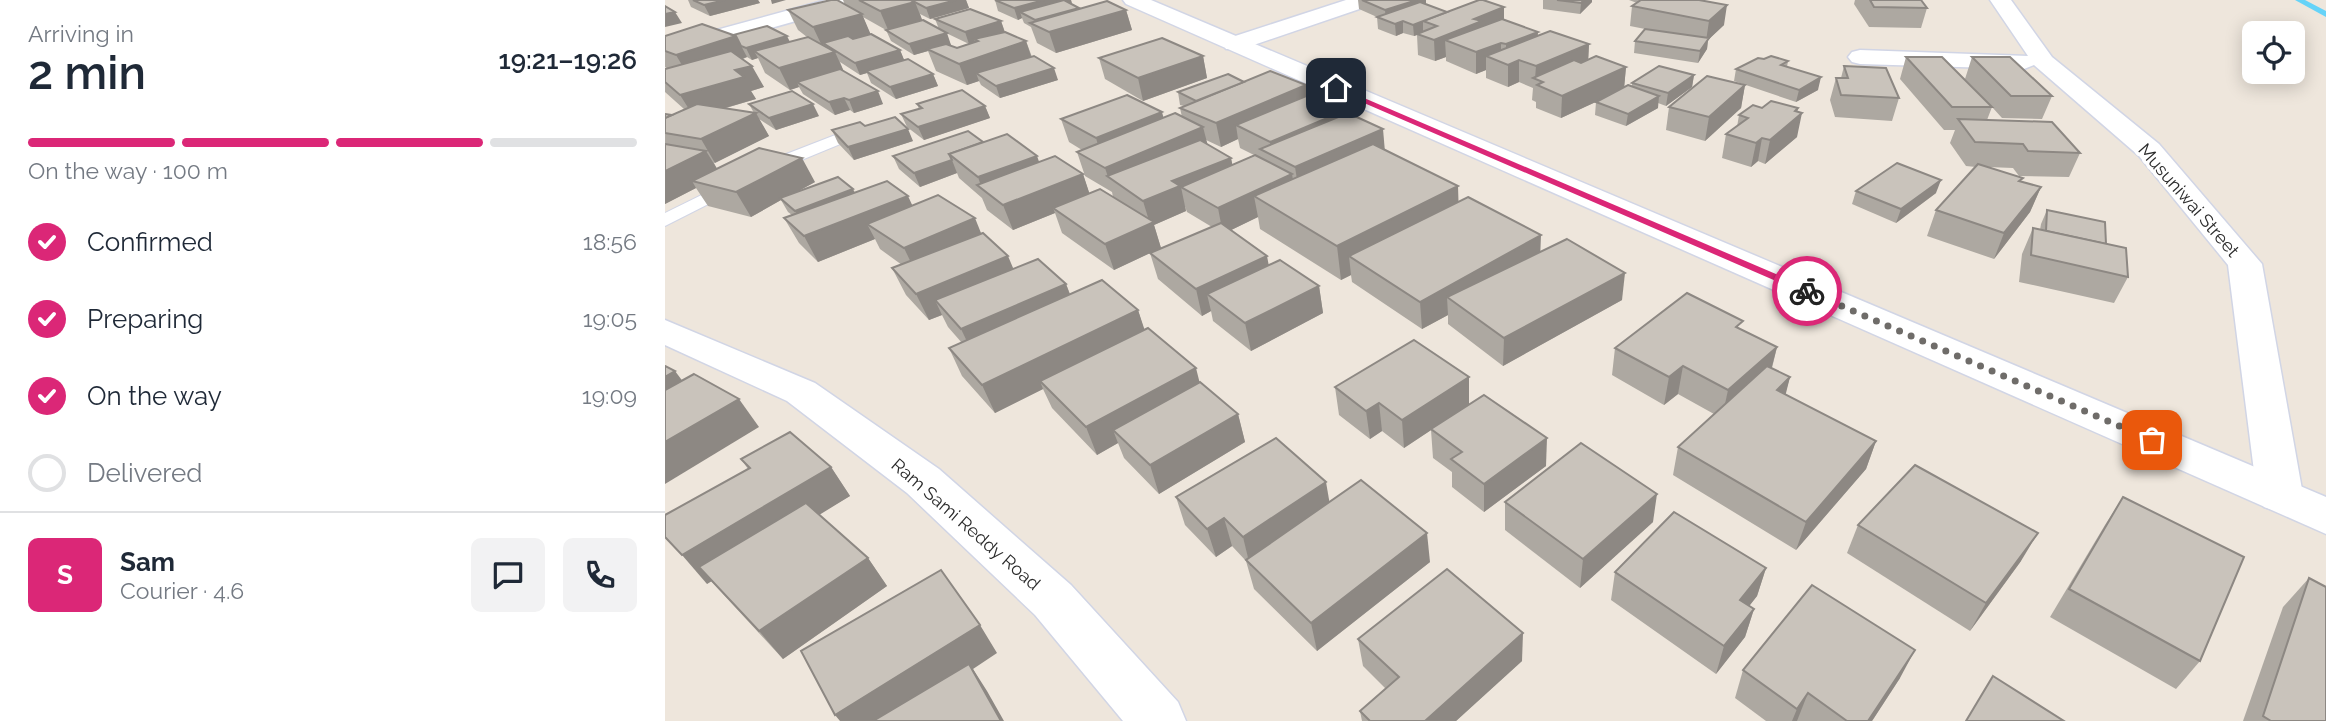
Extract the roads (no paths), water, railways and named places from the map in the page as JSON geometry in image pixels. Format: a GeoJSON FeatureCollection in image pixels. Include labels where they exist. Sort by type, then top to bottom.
{"type":"FeatureCollection","features":[{"type":"Feature","properties":{"kind":"street"},"geometry":{"type":"LineString","coordinates":[[665,51],[849,0]]}},
{"type":"Feature","properties":{"kind":"street"},"geometry":{"type":"LineString","coordinates":[[1133,0],[2326,516]]}},
{"type":"Feature","properties":{"kind":"street"},"geometry":{"type":"LineString","coordinates":[[1234,44],[1367,0]]}},
{"type":"Feature","properties":{"kind":"street","name":"Musuniwai Street"},"geometry":{"type":"LineString","coordinates":[[2000,0],[2044,62],[2149,150],[2245,264],[2280,495]]}},
{"type":"Feature","properties":{"kind":"street"},"geometry":{"type":"LineString","coordinates":[[1860,57],[2044,62]]}},
{"type":"Feature","properties":{"kind":"street","name":"Ram Sami Reddy Road"},"geometry":{"type":"LineString","coordinates":[[665,331],[801,392],[923,481],[1053,600],[1158,721]]}},
{"type":"Feature","properties":{"kind":"lane"},"geometry":{"type":"LineString","coordinates":[[665,220],[779,162],[861,130]]}},
{"type":"Feature","properties":{"kind":"waterway"},"geometry":{"type":"LineString","coordinates":[[2299,0],[2326,14]]}}]}
